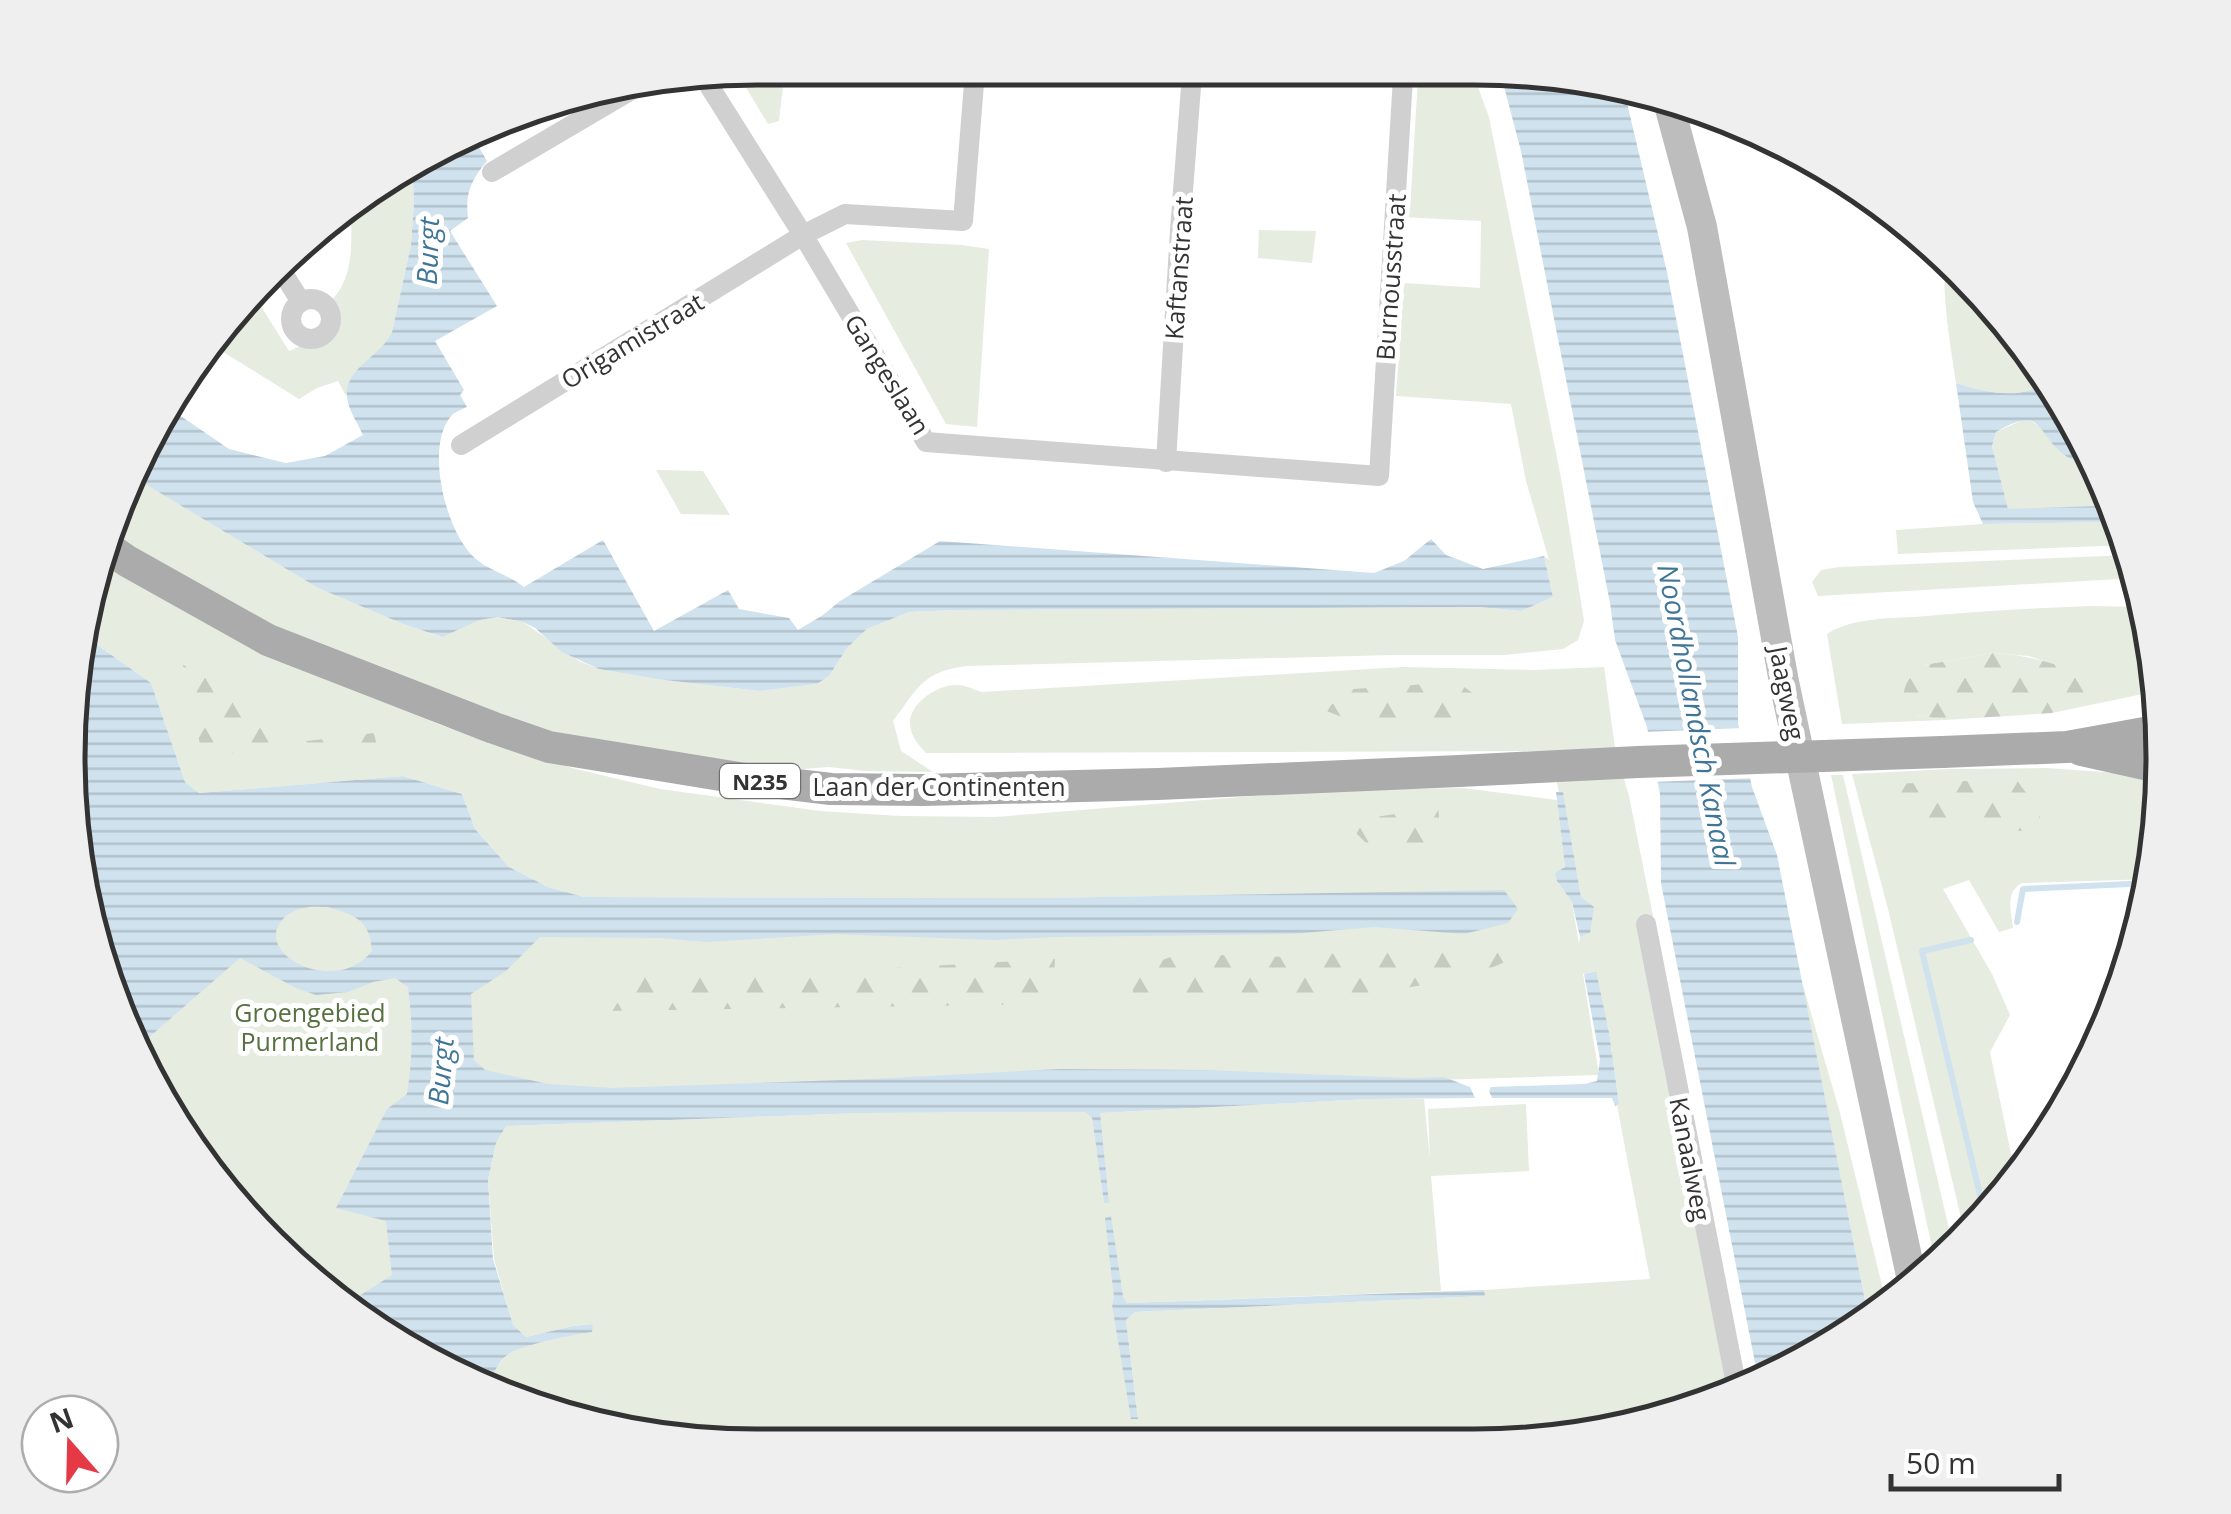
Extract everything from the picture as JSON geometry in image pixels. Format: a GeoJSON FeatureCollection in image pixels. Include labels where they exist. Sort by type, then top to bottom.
{"type":"FeatureCollection","features":[{"type":"Feature","properties":{"kind":"main road","name":"Jaagweg"},"geometry":{"type":"LineString","coordinates":[[1672,115],[1702,226],[1784,682],[1909,1268]]}},
{"type":"Feature","properties":{"kind":"main road","name":"Laan der Continenten"},"geometry":{"type":"LineString","coordinates":[[117,554],[268,640],[548,746],[831,789],[1158,784],[2067,747]]}},
{"type":"Feature","properties":{"kind":"main road","name":"N235"},"geometry":{"type":"LineString","coordinates":[[2067,747],[2145,733]]}},
{"type":"Feature","properties":{"kind":"main road","name":"N235"},"geometry":{"type":"LineString","coordinates":[[2067,747],[2146,764]]}},
{"type":"Feature","properties":{"kind":"street","name":"Origamistraat"},"geometry":{"type":"LineString","coordinates":[[461,445],[845,214],[963,221],[974,85]]}},
{"type":"Feature","properties":{"kind":"street","name":"Kaftanstraat"},"geometry":{"type":"LineString","coordinates":[[1166,462],[1191,85]]}},
{"type":"Feature","properties":{"kind":"street","name":"Burnousstraat"},"geometry":{"type":"LineString","coordinates":[[1379,476],[1403,85]]}},
{"type":"Feature","properties":{"kind":"street","name":"Gangeslaan"},"geometry":{"type":"LineString","coordinates":[[709,86],[926,442],[1379,476]]}},
{"type":"Feature","properties":{"kind":"street"},"geometry":{"type":"LineString","coordinates":[[492,172],[613,101]]}},
{"type":"Feature","properties":{"kind":"street"},"geometry":{"type":"LineString","coordinates":[[286,278],[300,302]]}},
{"type":"Feature","properties":{"kind":"street","name":"Kanaalweg"},"geometry":{"type":"LineString","coordinates":[[1646,924],[1734,1376]]}},
{"type":"Feature","properties":{"kind":"green space"},"geometry":{"type":"Polygon","coordinates":[[[745,85],[783,85],[779,121],[768,124],[745,85]]]}},
{"type":"Feature","properties":{"kind":"green space"},"geometry":{"type":"Polygon","coordinates":[[[1418,85],[1477,85],[1489,117],[1562,483],[1584,621],[1578,640],[1563,649],[1504,655],[966,666],[940,672],[922,683],[893,721],[901,751],[933,772],[829,767],[764,772],[666,757],[515,723],[306,648],[121,541],[144,483],[318,588],[441,637],[496,617],[523,622],[579,661],[599,669],[760,691],[817,684],[829,676],[847,648],[867,629],[909,612],[1479,607],[1521,611],[1553,597],[1544,556],[1549,560],[1526,481],[1511,404],[1396,396],[1404,283],[1480,288],[1481,221],[1402,217],[1410,210],[1418,85]]]}},
{"type":"Feature","properties":{"kind":"green space"},"geometry":{"type":"Polygon","coordinates":[[[413,180],[411,245],[392,332],[389,340],[350,380],[346,396],[338,381],[299,399],[222,351],[260,305],[289,351],[330,342],[339,326],[330,302],[344,281],[351,222],[413,180]]]}},
{"type":"Feature","properties":{"kind":"green space"},"geometry":{"type":"Polygon","coordinates":[[[1259,230],[1316,231],[1312,263],[1258,258],[1259,230]]]}},
{"type":"Feature","properties":{"kind":"green space"},"geometry":{"type":"Polygon","coordinates":[[[862,240],[989,249],[977,427],[946,424],[846,243],[862,240]]]}},
{"type":"Feature","properties":{"kind":"green space"},"geometry":{"type":"Polygon","coordinates":[[[1944,278],[1979,314],[2035,388],[2004,393],[1956,383],[1944,278]]]}},
{"type":"Feature","properties":{"kind":"green space"},"geometry":{"type":"Polygon","coordinates":[[[2025,419],[2036,424],[2062,451],[2077,460],[2097,507],[2008,510],[1992,446],[1996,432],[2025,419]]]}},
{"type":"Feature","properties":{"kind":"green space"},"geometry":{"type":"Polygon","coordinates":[[[656,470],[703,471],[730,515],[681,514],[656,470]]]}},
{"type":"Feature","properties":{"kind":"green space"},"geometry":{"type":"Polygon","coordinates":[[[2103,522],[2111,546],[1898,554],[1896,530],[2103,522]]]}},
{"type":"Feature","properties":{"kind":"green space"},"geometry":{"type":"Polygon","coordinates":[[[2115,556],[2122,579],[1818,596],[1812,582],[1821,570],[2115,556]]]}},
{"type":"Feature","properties":{"kind":"green space","name":"Groengebied Purmerland"},"geometry":{"type":"Polygon","coordinates":[[[114,564],[213,625],[440,725],[572,768],[660,789],[820,811],[901,816],[995,817],[1314,791],[1462,788],[1557,800],[1565,867],[1557,881],[1572,902],[1579,944],[1580,937],[1590,933],[1563,793],[1559,792],[1550,751],[926,753],[913,737],[910,724],[919,702],[950,686],[982,692],[1403,667],[1604,667],[1615,748],[1629,796],[1668,991],[1735,1376],[1648,1406],[1605,1416],[1518,1428],[1474,1429],[713,1428],[583,1406],[500,1378],[494,1373],[510,1353],[591,1332],[593,1324],[526,1337],[513,1326],[494,1259],[488,1180],[496,1143],[506,1126],[861,1113],[1085,1112],[1092,1118],[1104,1202],[1108,1203],[1099,1113],[1424,1099],[1430,1159],[1428,1109],[1526,1104],[1529,1171],[1431,1176],[1441,1291],[1127,1303],[1123,1296],[1114,1297],[1112,1305],[1138,1418],[1126,1320],[1135,1312],[1484,1296],[1484,1290],[1650,1279],[1617,1105],[1609,1032],[1595,971],[1583,974],[1599,1075],[452,1111],[425,1341],[348,1290],[252,1200],[175,1093],[125,983],[328,853],[566,917],[1450,892],[1042,898],[584,897],[548,887],[509,867],[475,829],[462,794],[403,776],[199,793],[185,782],[151,683],[95,643],[114,564]]]}},
{"type":"Feature","properties":{"kind":"green space"},"geometry":{"type":"Polygon","coordinates":[[[2129,607],[2143,694],[2052,713],[2085,675],[2029,656],[1993,653],[1924,665],[1915,715],[1945,720],[1842,724],[1827,634],[1875,619],[2129,607]]]}},
{"type":"Feature","properties":{"kind":"green space"},"geometry":{"type":"Polygon","coordinates":[[[1993,653],[2072,670],[2085,675],[2089,687],[2081,697],[2063,702],[2052,713],[1945,720],[1915,715],[1902,698],[1907,681],[1924,665],[1993,653]]]}},
{"type":"Feature","properties":{"kind":"green space"},"geometry":{"type":"Polygon","coordinates":[[[183,665],[225,677],[307,741],[374,733],[378,751],[202,754],[183,665]]]}},
{"type":"Feature","properties":{"kind":"green space"},"geometry":{"type":"Polygon","coordinates":[[[1457,682],[1484,701],[1461,720],[1352,721],[1324,710],[1353,689],[1457,682]]]}},
{"type":"Feature","properties":{"kind":"green space"},"geometry":{"type":"Polygon","coordinates":[[[2046,768],[2146,775],[2134,880],[2022,883],[2011,897],[2013,928],[1999,932],[1969,880],[1943,889],[1992,974],[2010,1015],[1990,1052],[2012,1159],[1961,1219],[1852,774],[2046,768]]]}},
{"type":"Feature","properties":{"kind":"green space"},"geometry":{"type":"Polygon","coordinates":[[[1831,775],[1843,775],[1950,1231],[1932,1248],[1831,775]]]}},
{"type":"Feature","properties":{"kind":"green space"},"geometry":{"type":"Polygon","coordinates":[[[2016,779],[2047,832],[1920,826],[1891,784],[2016,779]]]}},
{"type":"Feature","properties":{"kind":"green space"},"geometry":{"type":"Polygon","coordinates":[[[1438,807],[1442,844],[1377,854],[1345,822],[1438,807]]]}},
{"type":"Feature","properties":{"kind":"green space"},"geometry":{"type":"Polygon","coordinates":[[[1396,949],[1529,952],[1467,978],[1355,996],[1134,1003],[1131,971],[1179,954],[1289,957],[1396,949]]]}},
{"type":"Feature","properties":{"kind":"green space"},"geometry":{"type":"Polygon","coordinates":[[[1055,959],[1052,1004],[604,1011],[604,975],[699,966],[714,978],[1055,959]]]}},
{"type":"Feature","properties":{"kind":"green space"},"geometry":{"type":"Polygon","coordinates":[[[1800,975],[1840,1113],[1883,1290],[1865,1303],[1800,975]]]}},
{"type":"Feature","properties":{"kind":"water","name":"Noordhollandsch Kanaal"},"geometry":{"type":"Polygon","coordinates":[[[1504,86],[1627,103],[1667,272],[1738,637],[1738,724],[1752,787],[1777,855],[1865,1303],[1810,1339],[1756,1367],[1661,883],[1660,794],[1647,727],[1615,640],[1521,151],[1504,86]]]}},
{"type":"Feature","properties":{"kind":"water","name":"Burgt"},"geometry":{"type":"Polygon","coordinates":[[[478,146],[487,161],[470,187],[468,218],[450,231],[497,306],[435,341],[464,390],[460,395],[467,407],[453,414],[444,428],[439,466],[448,510],[465,547],[481,563],[524,587],[603,540],[654,631],[728,590],[739,609],[789,618],[798,630],[940,541],[1374,573],[1404,561],[1431,539],[1446,555],[1483,569],[1544,556],[1553,597],[1521,611],[1479,607],[909,612],[867,629],[847,648],[829,676],[817,684],[760,691],[599,669],[562,652],[535,628],[497,617],[442,637],[403,624],[318,588],[144,483],[179,415],[229,449],[286,463],[325,456],[363,435],[349,406],[347,387],[357,370],[392,332],[411,245],[413,180],[478,146]]]}},
{"type":"Feature","properties":{"kind":"water"},"geometry":{"type":"Polygon","coordinates":[[[1956,383],[1992,392],[2035,388],[2077,460],[2067,456],[2030,421],[1996,432],[1992,446],[2008,509],[2097,506],[2103,522],[1983,524],[1973,502],[1956,383]]]}},
{"type":"Feature","properties":{"kind":"water","name":"Burgt"},"geometry":{"type":"Polygon","coordinates":[[[95,643],[151,683],[185,782],[199,793],[403,776],[462,794],[475,829],[509,867],[548,887],[584,897],[1042,898],[1504,890],[1518,909],[1508,923],[1464,934],[1374,927],[1291,934],[994,940],[834,934],[706,942],[540,937],[506,971],[471,994],[474,1060],[485,1070],[548,1084],[612,1088],[1060,1069],[1203,1070],[1444,1077],[1470,1087],[1475,1098],[1369,1099],[1100,1113],[1109,1203],[1104,1203],[1092,1118],[1085,1112],[861,1113],[506,1126],[496,1143],[488,1180],[493,1259],[513,1325],[526,1337],[593,1324],[592,1332],[510,1353],[493,1375],[421,1339],[359,1298],[392,1275],[386,1221],[336,1208],[387,1109],[407,1094],[412,1041],[408,987],[395,978],[348,992],[316,995],[240,958],[147,1039],[108,931],[91,845],[85,757],[95,643]],[[328,907],[298,909],[283,919],[276,932],[278,945],[287,956],[319,970],[338,971],[356,965],[372,951],[368,932],[353,916],[328,907]]]}},
{"type":"Feature","properties":{"kind":"water"},"geometry":{"type":"Polygon","coordinates":[[[1556,792],[1563,792],[1581,897],[1594,907],[1590,933],[1580,937],[1572,902],[1555,873],[1565,867],[1556,792]]]}},
{"type":"Feature","properties":{"kind":"water"},"geometry":{"type":"Polygon","coordinates":[[[1596,971],[1619,1104],[1615,1106],[1612,1098],[1492,1098],[1491,1087],[1597,1081],[1600,1059],[1584,974],[1596,971]]]}},
{"type":"Feature","properties":{"kind":"water"},"geometry":{"type":"Polygon","coordinates":[[[1111,1216],[1127,1303],[1484,1290],[1485,1296],[1135,1312],[1126,1320],[1138,1419],[1131,1419],[1112,1305],[1105,1218],[1111,1216]]]}},
{"type":"Feature","properties":{"kind":"pier"},"geometry":{"type":"Polygon","coordinates":[[[1744,728],[1755,778],[1652,782],[1643,732],[1744,728]]]}},
{"type":"Feature","properties":{"kind":"waterway"},"geometry":{"type":"LineString","coordinates":[[2017,922],[2023,889],[2134,884]]}},
{"type":"Feature","properties":{"kind":"waterway"},"geometry":{"type":"LineString","coordinates":[[1971,940],[1922,951],[1981,1198]]}}]}
